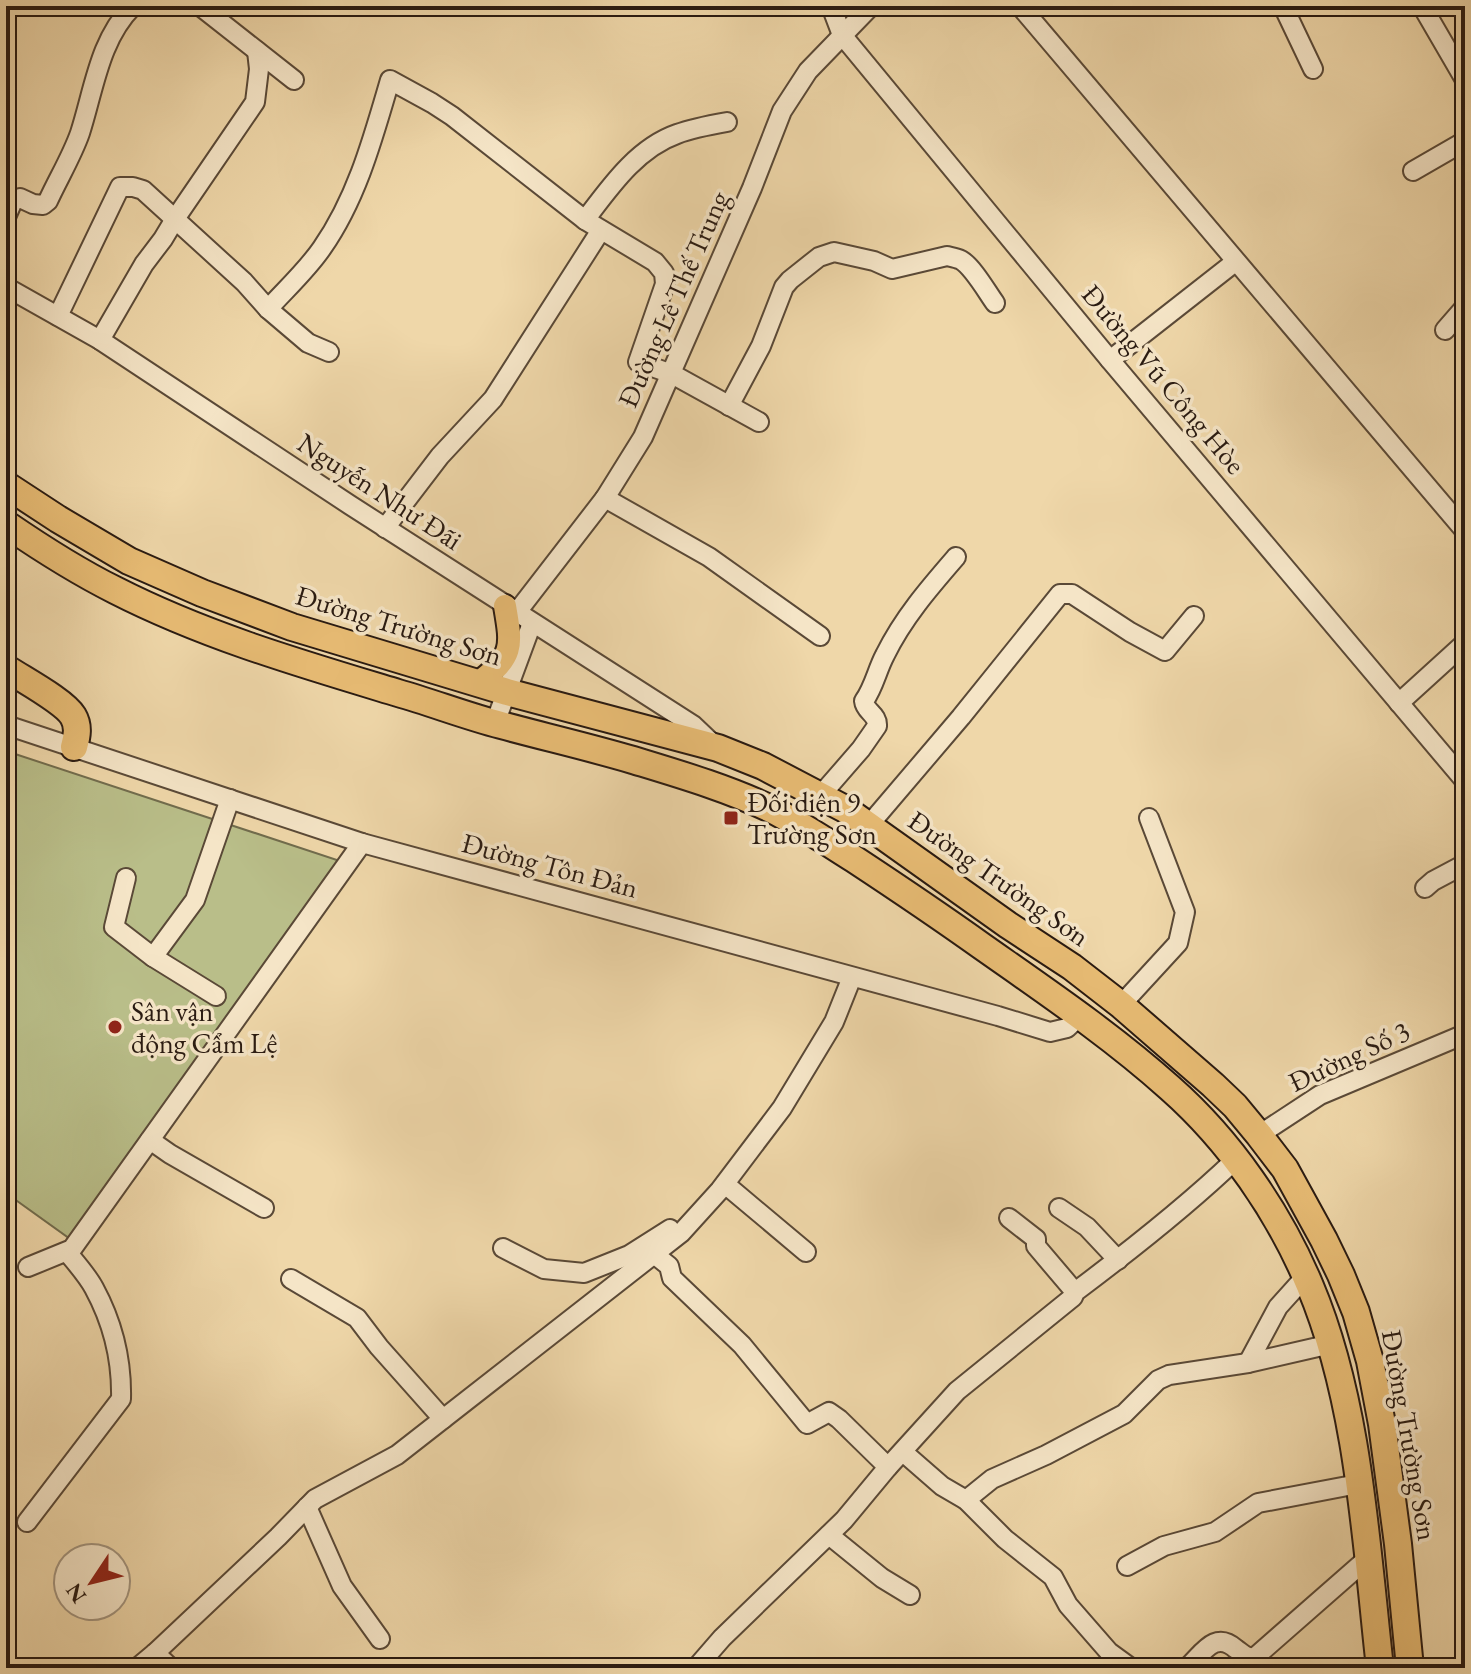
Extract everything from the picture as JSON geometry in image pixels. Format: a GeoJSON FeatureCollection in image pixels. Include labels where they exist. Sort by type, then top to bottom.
{"type":"FeatureCollection","features":[{"type":"Feature","properties":{"kind":"highway","name":"Đường Trường Sơn"},"geometry":{"type":"LineString","coordinates":[[6,485],[129,561],[292,627],[507,692],[718,748],[763,766],[821,795],[869,825],[1072,967],[1121,1005],[1235,1106],[1259,1135],[1285,1169],[1324,1240],[1356,1312],[1370,1361],[1382,1424],[1410,1668]]}},
{"type":"Feature","properties":{"kind":"highway","name":"Đường Trường Sơn"},"geometry":{"type":"LineString","coordinates":[[6,524],[115,590],[193,625],[281,658],[495,723],[628,759],[699,781],[768,808],[806,828],[906,893],[1081,1015],[1173,1090],[1236,1159],[1278,1223],[1305,1277],[1331,1344],[1351,1433],[1380,1668]]}},
{"type":"Feature","properties":{"kind":"highway"},"geometry":{"type":"LineString","coordinates":[[6,668],[66,708],[76,723],[74,747]]}},
{"type":"Feature","properties":{"kind":"main road"},"geometry":{"type":"LineString","coordinates":[[478,683],[497,668],[509,650],[518,614]]}},
{"type":"Feature","properties":{"kind":"street"},"geometry":{"type":"LineString","coordinates":[[6,217],[13,201],[20,198],[33,204],[43,205],[48,201],[80,135],[89,96],[113,31],[133,6]]}},
{"type":"Feature","properties":{"kind":"street"},"geometry":{"type":"LineString","coordinates":[[200,6],[294,80]]}},
{"type":"Feature","properties":{"kind":"street","name":"Đường Vũ Công Hòe"},"geometry":{"type":"LineString","coordinates":[[831,6],[842,35],[1110,360],[1465,781]]}},
{"type":"Feature","properties":{"kind":"street","name":"Đường Lê Thế Trung"},"geometry":{"type":"LineString","coordinates":[[495,723],[507,692],[518,614],[605,498],[643,437],[752,188],[782,111],[808,71],[871,6]]}},
{"type":"Feature","properties":{"kind":"street"},"geometry":{"type":"LineString","coordinates":[[1020,6],[1465,531]]}},
{"type":"Feature","properties":{"kind":"street"},"geometry":{"type":"LineString","coordinates":[[1283,6],[1313,69]]}},
{"type":"Feature","properties":{"kind":"street"},"geometry":{"type":"LineString","coordinates":[[1422,6],[1465,80]]}},
{"type":"Feature","properties":{"kind":"street"},"geometry":{"type":"LineString","coordinates":[[100,340],[144,264],[255,102],[259,69],[257,51]]}},
{"type":"Feature","properties":{"kind":"street"},"geometry":{"type":"LineString","coordinates":[[268,309],[321,251],[345,212],[371,145],[390,80],[452,116],[593,225],[655,262],[664,273],[665,284],[638,362],[672,374],[759,422]]}},
{"type":"Feature","properties":{"kind":"street"},"geometry":{"type":"LineString","coordinates":[[385,528],[453,440],[493,399],[615,181],[646,151],[663,140],[677,133],[727,122]]}},
{"type":"Feature","properties":{"kind":"street"},"geometry":{"type":"LineString","coordinates":[[1413,171],[1465,141]]}},
{"type":"Feature","properties":{"kind":"street"},"geometry":{"type":"LineString","coordinates":[[58,316],[120,187],[133,187],[143,190],[308,343],[329,352]]}},
{"type":"Feature","properties":{"kind":"street"},"geometry":{"type":"LineString","coordinates":[[729,406],[761,346],[784,287],[824,254],[834,252],[874,261],[892,269],[953,257],[967,266],[995,303]]}},
{"type":"Feature","properties":{"kind":"street"},"geometry":{"type":"LineString","coordinates":[[1110,360],[1235,262]]}},
{"type":"Feature","properties":{"kind":"street","name":"Nguyễn Như Đãi"},"geometry":{"type":"LineString","coordinates":[[6,287],[100,340],[385,528],[693,725],[718,748]]}},
{"type":"Feature","properties":{"kind":"street"},"geometry":{"type":"LineString","coordinates":[[1445,330],[1465,307]]}},
{"type":"Feature","properties":{"kind":"street"},"geometry":{"type":"LineString","coordinates":[[605,498],[709,557],[820,636]]}},
{"type":"Feature","properties":{"kind":"street"},"geometry":{"type":"LineString","coordinates":[[821,795],[877,726],[864,701],[872,689],[884,655],[922,597],[956,557]]}},
{"type":"Feature","properties":{"kind":"street"},"geometry":{"type":"LineString","coordinates":[[869,825],[1060,594],[1072,594],[1165,651],[1194,616]]}},
{"type":"Feature","properties":{"kind":"street"},"geometry":{"type":"LineString","coordinates":[[1399,703],[1465,643]]}},
{"type":"Feature","properties":{"kind":"street","name":"Đường Tôn Đản"},"geometry":{"type":"LineString","coordinates":[[6,725],[362,843],[1050,1032],[1067,1028],[1081,1015]]}},
{"type":"Feature","properties":{"kind":"street"},"geometry":{"type":"LineString","coordinates":[[153,957],[195,900],[230,799]]}},
{"type":"Feature","properties":{"kind":"street"},"geometry":{"type":"LineString","coordinates":[[1121,1005],[1178,943],[1185,912],[1149,818]]}},
{"type":"Feature","properties":{"kind":"street"},"geometry":{"type":"LineString","coordinates":[[28,1267],[72,1249],[362,843]]}},
{"type":"Feature","properties":{"kind":"street"},"geometry":{"type":"LineString","coordinates":[[1425,888],[1465,864]]}},
{"type":"Feature","properties":{"kind":"street"},"geometry":{"type":"LineString","coordinates":[[126,878],[114,927],[153,957],[216,996]]}},
{"type":"Feature","properties":{"kind":"street"},"geometry":{"type":"LineString","coordinates":[[137,1668],[315,1499],[397,1455],[681,1233],[725,1184],[782,1108],[834,1022],[852,977]]}},
{"type":"Feature","properties":{"kind":"street","name":"Đường Số 3"},"geometry":{"type":"LineString","coordinates":[[1259,1135],[1320,1095],[1465,1034]]}},
{"type":"Feature","properties":{"kind":"street"},"geometry":{"type":"LineString","coordinates":[[150,1140],[264,1208]]}},
{"type":"Feature","properties":{"kind":"street"},"geometry":{"type":"LineString","coordinates":[[702,1666],[722,1638],[844,1520],[957,1391],[1236,1159]]}},
{"type":"Feature","properties":{"kind":"street"},"geometry":{"type":"LineString","coordinates":[[725,1184],[806,1252]]}},
{"type":"Feature","properties":{"kind":"street"},"geometry":{"type":"LineString","coordinates":[[1059,1208],[1087,1227],[1118,1260]]}},
{"type":"Feature","properties":{"kind":"street"},"geometry":{"type":"LineString","coordinates":[[503,1248],[544,1269],[584,1273],[629,1255],[703,1209]]}},
{"type":"Feature","properties":{"kind":"street"},"geometry":{"type":"LineString","coordinates":[[1009,1218],[1036,1239],[1036,1246],[1075,1292]]}},
{"type":"Feature","properties":{"kind":"street"},"geometry":{"type":"LineString","coordinates":[[27,1522],[121,1399],[118,1350],[107,1316],[93,1285],[67,1252]]}},
{"type":"Feature","properties":{"kind":"street"},"geometry":{"type":"LineString","coordinates":[[654,1254],[669,1266],[672,1278],[742,1345],[807,1424],[829,1412],[888,1467]]}},
{"type":"Feature","properties":{"kind":"street"},"geometry":{"type":"LineString","coordinates":[[1248,1363],[1278,1307],[1305,1277]]}},
{"type":"Feature","properties":{"kind":"street"},"geometry":{"type":"LineString","coordinates":[[291,1279],[357,1318],[443,1419]]}},
{"type":"Feature","properties":{"kind":"street"},"geometry":{"type":"LineString","coordinates":[[966,1500],[992,1479],[1124,1414],[1158,1380],[1179,1373],[1248,1363],[1331,1344]]}},
{"type":"Feature","properties":{"kind":"street"},"geometry":{"type":"LineString","coordinates":[[903,1452],[942,1486],[966,1500],[1005,1539],[1053,1577],[1068,1605],[1109,1652],[1131,1668]]}},
{"type":"Feature","properties":{"kind":"street"},"geometry":{"type":"LineString","coordinates":[[1127,1566],[1164,1546],[1215,1532],[1258,1503],[1358,1484]]}},
{"type":"Feature","properties":{"kind":"street"},"geometry":{"type":"LineString","coordinates":[[307,1507],[342,1586],[380,1639]]}},
{"type":"Feature","properties":{"kind":"street"},"geometry":{"type":"LineString","coordinates":[[829,1535],[882,1578],[910,1595]]}},
{"type":"Feature","properties":{"kind":"street"},"geometry":{"type":"LineString","coordinates":[[1187,1668],[1219,1641],[1226,1641],[1246,1657],[1254,1658],[1368,1558]]}},
{"type":"Feature","properties":{"kind":"street"},"geometry":{"type":"LineString","coordinates":[[155,1653],[171,1668]]}},
{"type":"Feature","properties":{"kind":"green space","name":"Sân vận động Cẩm Lệ"},"geometry":{"type":"Polygon","coordinates":[[[6,751],[340,861],[73,1241],[6,1193],[6,751]]]}},
{"type":"Feature","properties":{"kind":"place","name":"Đối diện 9 Trường Sơn"},"geometry":{"type":"Point","coordinates":[731,818]}},
{"type":"Feature","properties":{"kind":"place","name":"Sân vận động Cẩm Lệ"},"geometry":{"type":"Point","coordinates":[115,1027]}}]}
